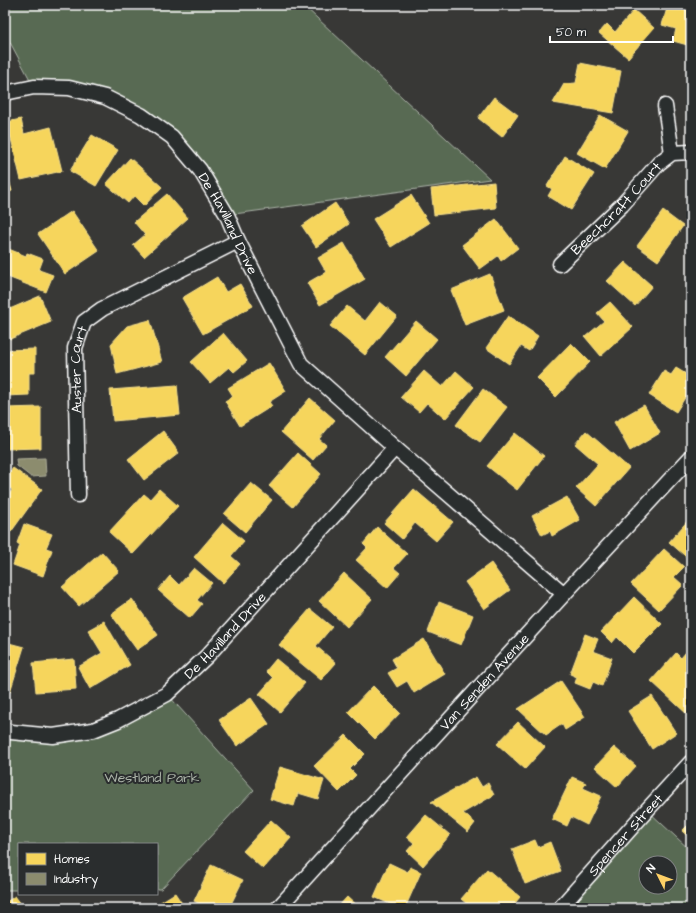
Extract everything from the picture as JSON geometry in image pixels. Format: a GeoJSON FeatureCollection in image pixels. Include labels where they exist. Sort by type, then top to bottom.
{"type":"FeatureCollection","features":[{"type":"Feature","properties":{"kind":"street","name":"De Havilland Drive"},"geometry":{"type":"LineString","coordinates":[[5,93],[34,87],[68,88],[105,97],[141,115],[172,137],[200,170],[227,215],[238,241],[301,364],[395,448],[564,594]]}},
{"type":"Feature","properties":{"kind":"street","name":"Beechcraft Court"},"geometry":{"type":"LineString","coordinates":[[665,106],[672,153]]}},
{"type":"Feature","properties":{"kind":"street","name":"Beechcraft Court"},"geometry":{"type":"LineString","coordinates":[[560,264],[622,205],[659,163],[672,153],[691,152]]}},
{"type":"Feature","properties":{"kind":"street","name":"Auster Court"},"geometry":{"type":"LineString","coordinates":[[78,495],[75,348],[84,322],[102,309],[238,241]]}},
{"type":"Feature","properties":{"kind":"street","name":"De Havilland Drive"},"geometry":{"type":"LineString","coordinates":[[5,730],[53,736],[93,730],[118,720],[167,694],[207,656],[395,448]]}},
{"type":"Feature","properties":{"kind":"street","name":"Van Senden Avenue"},"geometry":{"type":"LineString","coordinates":[[278,908],[691,457]]}},
{"type":"Feature","properties":{"kind":"street","name":"Spencer Street"},"geometry":{"type":"LineString","coordinates":[[560,908],[691,762]]}},
{"type":"Feature","properties":{"kind":"green space"},"geometry":{"type":"Polygon","coordinates":[[[5,5],[303,5],[490,179],[227,215],[172,137],[105,97],[34,87],[5,33],[5,5]]]}},
{"type":"Feature","properties":{"kind":"green space","name":"Westland Park"},"geometry":{"type":"Polygon","coordinates":[[[167,694],[254,790],[161,889],[158,889],[158,843],[18,843],[18,890],[5,890],[5,777],[11,732],[93,730],[167,694]]]}},
{"type":"Feature","properties":{"kind":"green space"},"geometry":{"type":"Polygon","coordinates":[[[647,810],[691,851],[691,908],[560,908],[647,810]]]}},
{"type":"Feature","properties":{"kind":"building: Homes"},"geometry":{"type":"Polygon","coordinates":[[[668,5],[685,7],[685,5],[691,5],[691,46],[673,41],[676,29],[662,25],[668,5]]]}},
{"type":"Feature","properties":{"kind":"building: Homes"},"geometry":{"type":"Polygon","coordinates":[[[634,10],[654,28],[628,58],[599,33],[607,24],[615,32],[634,10]]]}},
{"type":"Feature","properties":{"kind":"building: Homes"},"geometry":{"type":"Polygon","coordinates":[[[580,63],[621,71],[613,113],[553,103],[564,84],[576,83],[580,63]]]}},
{"type":"Feature","properties":{"kind":"building: Homes"},"geometry":{"type":"Polygon","coordinates":[[[494,97],[518,115],[502,137],[478,118],[494,97]]]}},
{"type":"Feature","properties":{"kind":"building: Homes"},"geometry":{"type":"Polygon","coordinates":[[[600,115],[628,131],[605,169],[577,153],[600,115]]]}},
{"type":"Feature","properties":{"kind":"building: Homes"},"geometry":{"type":"Polygon","coordinates":[[[21,119],[24,134],[51,127],[62,171],[21,180],[7,122],[21,119]]]}},
{"type":"Feature","properties":{"kind":"building: Homes"},"geometry":{"type":"Polygon","coordinates":[[[92,135],[118,150],[96,186],[70,171],[92,135]]]}},
{"type":"Feature","properties":{"kind":"building: Homes"},"geometry":{"type":"Polygon","coordinates":[[[565,156],[594,174],[571,210],[548,196],[552,189],[547,186],[565,156]]]}},
{"type":"Feature","properties":{"kind":"building: Homes"},"geometry":{"type":"Polygon","coordinates":[[[130,158],[162,187],[144,206],[134,196],[128,203],[106,184],[130,158]]]}},
{"type":"Feature","properties":{"kind":"building: Homes"},"geometry":{"type":"Polygon","coordinates":[[[5,165],[12,191],[5,193],[5,165]]]}},
{"type":"Feature","properties":{"kind":"building: Homes"},"geometry":{"type":"Polygon","coordinates":[[[494,182],[496,208],[434,215],[431,189],[494,182]]]}},
{"type":"Feature","properties":{"kind":"building: Homes"},"geometry":{"type":"Polygon","coordinates":[[[167,194],[188,218],[144,257],[133,245],[145,235],[134,222],[167,194]]]}},
{"type":"Feature","properties":{"kind":"building: Homes"},"geometry":{"type":"Polygon","coordinates":[[[411,195],[429,223],[391,247],[373,219],[411,195]]]}},
{"type":"Feature","properties":{"kind":"building: Homes"},"geometry":{"type":"Polygon","coordinates":[[[335,203],[349,224],[316,247],[302,226],[335,203]]]}},
{"type":"Feature","properties":{"kind":"building: Homes"},"geometry":{"type":"Polygon","coordinates":[[[691,206],[691,227],[685,222],[691,206]]]}},
{"type":"Feature","properties":{"kind":"building: Homes"},"geometry":{"type":"Polygon","coordinates":[[[72,211],[99,251],[65,274],[38,234],[72,211]]]}},
{"type":"Feature","properties":{"kind":"building: Homes"},"geometry":{"type":"Polygon","coordinates":[[[663,211],[683,226],[658,261],[637,246],[663,211]]]}},
{"type":"Feature","properties":{"kind":"building: Homes"},"geometry":{"type":"Polygon","coordinates":[[[496,219],[518,248],[501,261],[498,256],[480,269],[462,245],[496,219]]]}},
{"type":"Feature","properties":{"kind":"building: Homes"},"geometry":{"type":"Polygon","coordinates":[[[344,243],[365,279],[320,305],[307,283],[326,272],[318,258],[344,243]]]}},
{"type":"Feature","properties":{"kind":"building: Homes"},"geometry":{"type":"Polygon","coordinates":[[[6,248],[26,256],[27,253],[43,259],[39,270],[53,275],[46,292],[5,276],[6,248]]]}},
{"type":"Feature","properties":{"kind":"building: Homes"},"geometry":{"type":"Polygon","coordinates":[[[625,262],[652,286],[635,306],[607,281],[625,262]]]}},
{"type":"Feature","properties":{"kind":"building: Homes"},"geometry":{"type":"Polygon","coordinates":[[[490,274],[504,310],[465,325],[451,290],[490,274]]]}},
{"type":"Feature","properties":{"kind":"building: Homes"},"geometry":{"type":"Polygon","coordinates":[[[217,277],[226,292],[240,284],[253,306],[203,334],[182,298],[217,277]]]}},
{"type":"Feature","properties":{"kind":"building: Homes"},"geometry":{"type":"Polygon","coordinates":[[[40,296],[51,322],[10,339],[5,327],[5,311],[40,296]]]}},
{"type":"Feature","properties":{"kind":"building: Homes"},"geometry":{"type":"Polygon","coordinates":[[[380,302],[397,316],[365,355],[330,326],[347,306],[365,321],[380,302]]]}},
{"type":"Feature","properties":{"kind":"building: Homes"},"geometry":{"type":"Polygon","coordinates":[[[610,302],[633,327],[601,356],[585,337],[604,321],[597,313],[610,302]]]}},
{"type":"Feature","properties":{"kind":"building: Homes"},"geometry":{"type":"Polygon","coordinates":[[[508,316],[538,336],[529,351],[521,346],[509,364],[486,348],[508,316]]]}},
{"type":"Feature","properties":{"kind":"building: Homes"},"geometry":{"type":"Polygon","coordinates":[[[150,320],[162,362],[117,374],[111,344],[127,326],[150,320]]]}},
{"type":"Feature","properties":{"kind":"building: Homes"},"geometry":{"type":"Polygon","coordinates":[[[416,321],[437,339],[406,376],[385,357],[416,321]]]}},
{"type":"Feature","properties":{"kind":"building: Homes"},"geometry":{"type":"Polygon","coordinates":[[[223,333],[247,361],[234,372],[229,367],[210,383],[191,362],[223,333]]]}},
{"type":"Feature","properties":{"kind":"building: Homes"},"geometry":{"type":"Polygon","coordinates":[[[571,343],[590,362],[556,397],[537,378],[571,343]]]}},
{"type":"Feature","properties":{"kind":"building: Homes"},"geometry":{"type":"Polygon","coordinates":[[[35,349],[35,373],[29,373],[29,395],[5,396],[5,350],[35,349]]]}},
{"type":"Feature","properties":{"kind":"building: Homes"},"geometry":{"type":"Polygon","coordinates":[[[269,363],[286,391],[269,402],[272,406],[240,426],[225,401],[233,396],[228,388],[269,363]]]}},
{"type":"Feature","properties":{"kind":"building: Homes"},"geometry":{"type":"Polygon","coordinates":[[[676,368],[691,377],[691,388],[676,412],[649,395],[664,371],[671,375],[676,368]]]}},
{"type":"Feature","properties":{"kind":"building: Homes"},"geometry":{"type":"Polygon","coordinates":[[[424,371],[442,387],[456,371],[474,387],[445,419],[427,403],[419,412],[401,397],[424,371]]]}},
{"type":"Feature","properties":{"kind":"building: Homes"},"geometry":{"type":"Polygon","coordinates":[[[177,385],[180,415],[113,421],[110,390],[177,385]]]}},
{"type":"Feature","properties":{"kind":"building: Homes"},"geometry":{"type":"Polygon","coordinates":[[[483,389],[507,407],[480,442],[456,425],[483,389]]]}},
{"type":"Feature","properties":{"kind":"building: Homes"},"geometry":{"type":"Polygon","coordinates":[[[310,398],[335,420],[319,439],[326,445],[313,460],[281,432],[310,398]]]}},
{"type":"Feature","properties":{"kind":"building: Homes"},"geometry":{"type":"Polygon","coordinates":[[[644,405],[660,433],[630,451],[614,422],[644,405]]]}},
{"type":"Feature","properties":{"kind":"building: Homes"},"geometry":{"type":"Polygon","coordinates":[[[41,407],[41,448],[5,449],[5,408],[41,407]]]}},
{"type":"Feature","properties":{"kind":"building: Homes"},"geometry":{"type":"Polygon","coordinates":[[[163,431],[179,453],[144,480],[128,459],[163,431]]]}},
{"type":"Feature","properties":{"kind":"building: Homes"},"geometry":{"type":"Polygon","coordinates":[[[586,431],[629,468],[596,506],[576,488],[598,464],[575,444],[586,431]]]}},
{"type":"Feature","properties":{"kind":"building: Homes"},"geometry":{"type":"Polygon","coordinates":[[[515,433],[544,456],[517,490],[487,466],[515,433]]]}},
{"type":"Feature","properties":{"kind":"building: Homes"},"geometry":{"type":"Polygon","coordinates":[[[298,453],[321,474],[293,507],[269,486],[298,453]]]}},
{"type":"Feature","properties":{"kind":"building: Homes"},"geometry":{"type":"Polygon","coordinates":[[[13,468],[42,489],[11,532],[5,528],[5,500],[12,490],[5,484],[5,478],[13,468]]]}},
{"type":"Feature","properties":{"kind":"building: Homes"},"geometry":{"type":"Polygon","coordinates":[[[251,483],[272,500],[245,532],[224,514],[251,483]]]}},
{"type":"Feature","properties":{"kind":"building: Homes"},"geometry":{"type":"Polygon","coordinates":[[[159,489],[178,506],[133,554],[109,532],[144,494],[150,499],[159,489]]]}},
{"type":"Feature","properties":{"kind":"building: Homes"},"geometry":{"type":"Polygon","coordinates":[[[414,489],[453,522],[436,541],[415,523],[402,539],[384,523],[414,489]]]}},
{"type":"Feature","properties":{"kind":"building: Homes"},"geometry":{"type":"Polygon","coordinates":[[[567,497],[580,520],[552,536],[550,531],[542,535],[532,516],[567,497]]]}},
{"type":"Feature","properties":{"kind":"building: Homes"},"geometry":{"type":"Polygon","coordinates":[[[691,517],[691,561],[669,542],[691,517]]]}},
{"type":"Feature","properties":{"kind":"building: Homes"},"geometry":{"type":"Polygon","coordinates":[[[223,523],[244,541],[231,556],[240,564],[223,583],[194,557],[223,523]]]}},
{"type":"Feature","properties":{"kind":"building: Homes"},"geometry":{"type":"Polygon","coordinates":[[[24,524],[52,534],[46,548],[52,550],[43,576],[13,565],[20,545],[17,543],[24,524]]]}},
{"type":"Feature","properties":{"kind":"building: Homes"},"geometry":{"type":"Polygon","coordinates":[[[377,527],[407,554],[394,568],[400,573],[387,588],[356,560],[367,548],[363,544],[377,527]]]}},
{"type":"Feature","properties":{"kind":"building: Homes"},"geometry":{"type":"Polygon","coordinates":[[[664,549],[684,567],[674,577],[683,585],[659,610],[631,584],[664,549]]]}},
{"type":"Feature","properties":{"kind":"building: Homes"},"geometry":{"type":"Polygon","coordinates":[[[102,552],[119,571],[79,606],[62,587],[102,552]]]}},
{"type":"Feature","properties":{"kind":"building: Homes"},"geometry":{"type":"Polygon","coordinates":[[[491,563],[510,590],[484,609],[465,582],[491,563]]]}},
{"type":"Feature","properties":{"kind":"building: Homes"},"geometry":{"type":"Polygon","coordinates":[[[194,568],[212,583],[197,600],[202,604],[190,618],[158,590],[170,576],[179,585],[194,568]]]}},
{"type":"Feature","properties":{"kind":"building: Homes"},"geometry":{"type":"Polygon","coordinates":[[[344,573],[372,599],[347,627],[319,601],[344,573]]]}},
{"type":"Feature","properties":{"kind":"building: Homes"},"geometry":{"type":"Polygon","coordinates":[[[634,597],[662,624],[633,653],[617,637],[612,643],[601,632],[634,597]]]}},
{"type":"Feature","properties":{"kind":"building: Homes"},"geometry":{"type":"Polygon","coordinates":[[[132,599],[158,635],[137,650],[111,614],[132,599]]]}},
{"type":"Feature","properties":{"kind":"building: Homes"},"geometry":{"type":"Polygon","coordinates":[[[439,602],[473,615],[461,645],[428,632],[439,602]]]}},
{"type":"Feature","properties":{"kind":"building: Homes"},"geometry":{"type":"Polygon","coordinates":[[[310,609],[332,627],[316,646],[336,663],[321,680],[279,645],[310,609]]]}},
{"type":"Feature","properties":{"kind":"building: Homes"},"geometry":{"type":"Polygon","coordinates":[[[104,621],[130,665],[90,689],[78,667],[102,653],[88,630],[104,621]]]}},
{"type":"Feature","properties":{"kind":"building: Homes"},"geometry":{"type":"Polygon","coordinates":[[[585,634],[598,639],[593,651],[612,658],[602,686],[593,682],[590,689],[575,683],[577,677],[570,674],[585,634]]]}},
{"type":"Feature","properties":{"kind":"building: Homes"},"geometry":{"type":"Polygon","coordinates":[[[424,639],[445,674],[414,693],[407,681],[397,687],[388,673],[397,668],[392,659],[424,639]]]}},
{"type":"Feature","properties":{"kind":"building: Homes"},"geometry":{"type":"Polygon","coordinates":[[[5,642],[24,647],[10,692],[5,691],[5,642]]]}},
{"type":"Feature","properties":{"kind":"building: Homes"},"geometry":{"type":"Polygon","coordinates":[[[686,652],[691,656],[691,712],[688,715],[651,681],[676,653],[681,658],[686,652]]]}},
{"type":"Feature","properties":{"kind":"building: Homes"},"geometry":{"type":"Polygon","coordinates":[[[74,659],[76,689],[36,692],[33,663],[74,659]]]}},
{"type":"Feature","properties":{"kind":"building: Homes"},"geometry":{"type":"Polygon","coordinates":[[[276,659],[305,683],[280,712],[259,694],[273,678],[266,671],[276,659]]]}},
{"type":"Feature","properties":{"kind":"building: Homes"},"geometry":{"type":"Polygon","coordinates":[[[561,681],[585,717],[565,730],[562,724],[546,735],[518,709],[561,681]]]}},
{"type":"Feature","properties":{"kind":"building: Homes"},"geometry":{"type":"Polygon","coordinates":[[[373,686],[400,713],[375,739],[348,712],[373,686]]]}},
{"type":"Feature","properties":{"kind":"building: Homes"},"geometry":{"type":"Polygon","coordinates":[[[652,696],[676,733],[652,749],[628,711],[652,696]]]}},
{"type":"Feature","properties":{"kind":"building: Homes"},"geometry":{"type":"Polygon","coordinates":[[[251,698],[269,724],[237,746],[219,720],[251,698]]]}},
{"type":"Feature","properties":{"kind":"building: Homes"},"geometry":{"type":"Polygon","coordinates":[[[518,722],[545,747],[525,769],[497,744],[518,722]]]}},
{"type":"Feature","properties":{"kind":"building: Homes"},"geometry":{"type":"Polygon","coordinates":[[[346,735],[365,754],[350,769],[356,775],[339,792],[314,766],[346,735]]]}},
{"type":"Feature","properties":{"kind":"building: Homes"},"geometry":{"type":"Polygon","coordinates":[[[614,747],[636,766],[617,787],[595,767],[614,747]]]}},
{"type":"Feature","properties":{"kind":"building: Homes"},"geometry":{"type":"Polygon","coordinates":[[[280,767],[324,780],[318,799],[298,793],[294,806],[270,799],[280,767]]]}},
{"type":"Feature","properties":{"kind":"building: Homes"},"geometry":{"type":"Polygon","coordinates":[[[476,777],[482,787],[488,783],[494,795],[463,813],[475,823],[468,832],[431,802],[476,777]]]}},
{"type":"Feature","properties":{"kind":"building: Homes"},"geometry":{"type":"Polygon","coordinates":[[[572,777],[586,783],[583,788],[601,796],[587,825],[571,817],[567,826],[552,819],[572,777]]]}},
{"type":"Feature","properties":{"kind":"building: Homes"},"geometry":{"type":"Polygon","coordinates":[[[426,815],[450,835],[423,866],[407,851],[414,843],[407,837],[426,815]]]}},
{"type":"Feature","properties":{"kind":"building: Homes"},"geometry":{"type":"Polygon","coordinates":[[[271,820],[291,838],[263,869],[243,851],[271,820]]]}},
{"type":"Feature","properties":{"kind":"building: Homes"},"geometry":{"type":"Polygon","coordinates":[[[691,822],[691,839],[682,831],[691,822]]]}},
{"type":"Feature","properties":{"kind":"building: Homes"},"geometry":{"type":"Polygon","coordinates":[[[535,840],[538,847],[550,842],[561,871],[525,884],[512,849],[535,840]]]}},
{"type":"Feature","properties":{"kind":"building: Homes"},"geometry":{"type":"Polygon","coordinates":[[[389,863],[408,872],[410,867],[421,872],[405,908],[399,908],[374,897],[389,863]]]}},
{"type":"Feature","properties":{"kind":"building: Homes"},"geometry":{"type":"Polygon","coordinates":[[[211,865],[243,880],[229,908],[208,908],[194,901],[211,865]]]}},
{"type":"Feature","properties":{"kind":"building: Homes"},"geometry":{"type":"Polygon","coordinates":[[[487,869],[520,897],[511,908],[472,908],[461,899],[487,869]]]}},
{"type":"Feature","properties":{"kind":"building: Homes"},"geometry":{"type":"Polygon","coordinates":[[[175,893],[185,908],[151,908],[175,893]]]}},
{"type":"Feature","properties":{"kind":"building: Homes"},"geometry":{"type":"Polygon","coordinates":[[[15,896],[24,908],[5,908],[5,903],[15,896]]]}},
{"type":"Feature","properties":{"kind":"building: Homes"},"geometry":{"type":"Polygon","coordinates":[[[347,897],[359,908],[337,908],[347,897]]]}},
{"type":"Feature","properties":{"kind":"building: Industry"},"geometry":{"type":"Polygon","coordinates":[[[45,458],[46,476],[31,477],[17,466],[16,459],[45,458]]]}}]}
